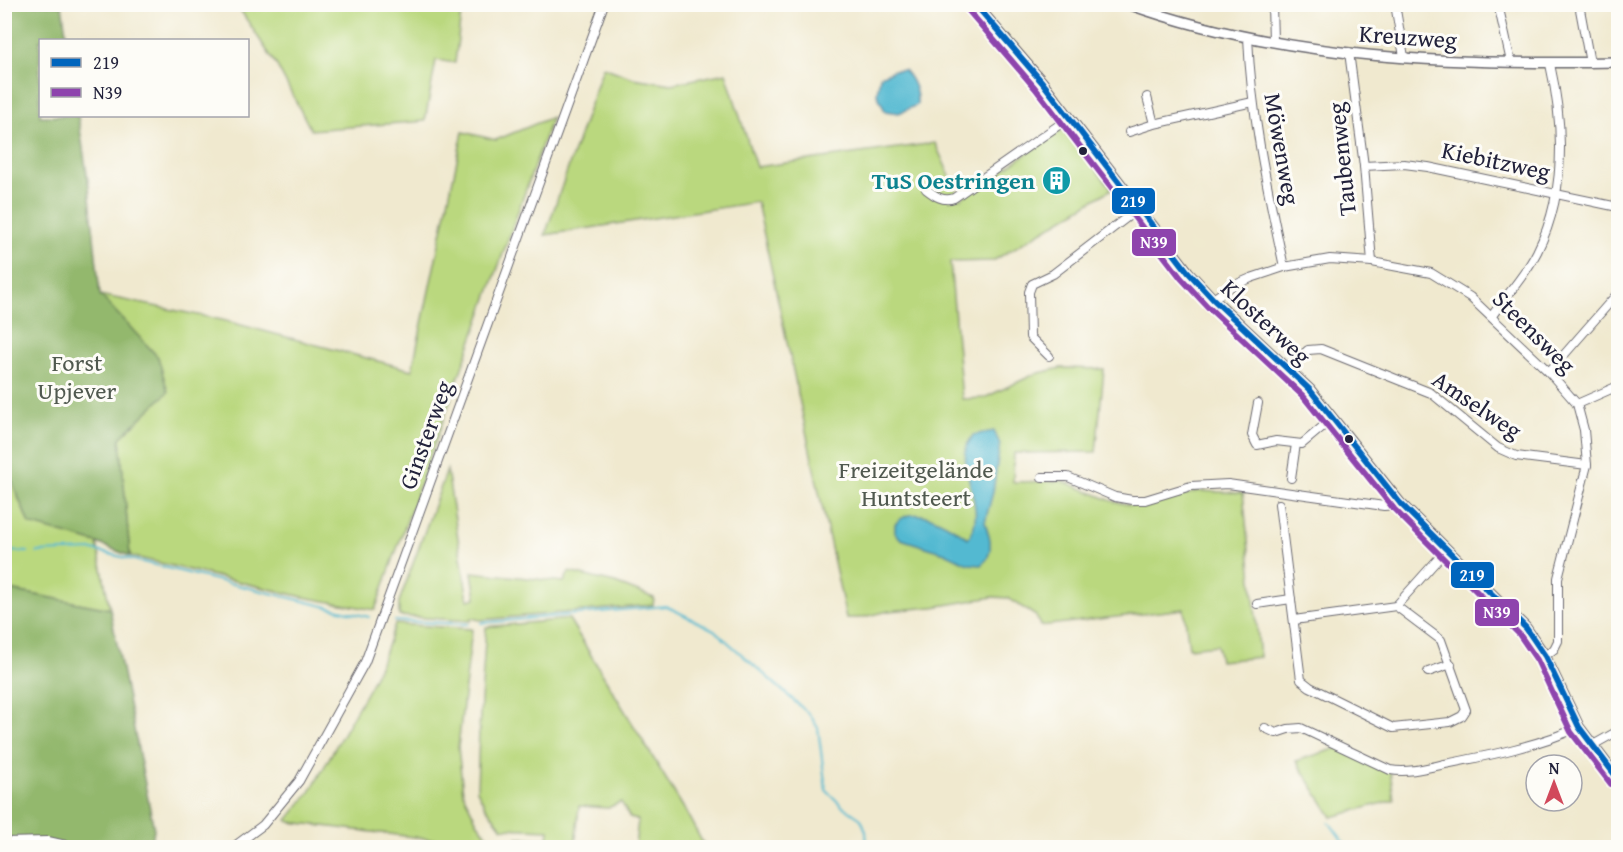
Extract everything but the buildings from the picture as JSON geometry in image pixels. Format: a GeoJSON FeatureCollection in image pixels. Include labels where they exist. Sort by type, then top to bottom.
{"type":"FeatureCollection","features":[{"type":"Feature","properties":{"kind":"street","name":"Ginsterweg"},"geometry":{"type":"LineString","coordinates":[[232,848],[263,825],[299,781],[365,662],[604,4]]}},
{"type":"Feature","properties":{"kind":"street","name":"Klosterweg"},"geometry":{"type":"LineString","coordinates":[[975,4],[1011,44],[1188,272],[1212,299],[1310,390],[1401,503],[1526,628],[1545,656],[1579,727],[1618,779]]}},
{"type":"Feature","properties":{"kind":"street","name":"Kreuzweg"},"geometry":{"type":"LineString","coordinates":[[1128,4],[1158,15],[1248,37],[1349,52],[1550,64],[1618,62]]}},
{"type":"Feature","properties":{"kind":"street"},"geometry":{"type":"LineString","coordinates":[[1272,4],[1273,42]]}},
{"type":"Feature","properties":{"kind":"street"},"geometry":{"type":"LineString","coordinates":[[1395,4],[1404,57]]}},
{"type":"Feature","properties":{"kind":"street"},"geometry":{"type":"LineString","coordinates":[[1498,4],[1511,62]]}},
{"type":"Feature","properties":{"kind":"street"},"geometry":{"type":"LineString","coordinates":[[1579,4],[1590,63]]}},
{"type":"Feature","properties":{"kind":"street","name":"Möwenweg"},"geometry":{"type":"LineString","coordinates":[[1248,37],[1253,102],[1263,165],[1284,267]]}},
{"type":"Feature","properties":{"kind":"street","name":"Taubenweg"},"geometry":{"type":"LineString","coordinates":[[1349,52],[1364,166],[1372,262]]}},
{"type":"Feature","properties":{"kind":"street"},"geometry":{"type":"LineString","coordinates":[[1492,316],[1515,287],[1536,253],[1556,194],[1560,155],[1560,120],[1550,64]]}},
{"type":"Feature","properties":{"kind":"street"},"geometry":{"type":"LineString","coordinates":[[1147,97],[1154,124]]}},
{"type":"Feature","properties":{"kind":"street"},"geometry":{"type":"LineString","coordinates":[[1129,132],[1154,124],[1253,102]]}},
{"type":"Feature","properties":{"kind":"street"},"geometry":{"type":"LineString","coordinates":[[926,189],[938,198],[948,200],[954,198],[1069,118]]}},
{"type":"Feature","properties":{"kind":"street","name":"Kiebitzweg"},"geometry":{"type":"LineString","coordinates":[[1364,166],[1404,164],[1428,166],[1618,207]]}},
{"type":"Feature","properties":{"kind":"street"},"geometry":{"type":"LineString","coordinates":[[1049,356],[1030,337],[1029,292],[1032,284],[1053,274],[1139,208]]}},
{"type":"Feature","properties":{"kind":"street","name":"Steensweg"},"geometry":{"type":"LineString","coordinates":[[1212,299],[1230,287],[1284,267],[1330,260],[1372,262],[1431,273],[1470,297],[1549,372],[1577,404],[1584,430],[1587,465],[1558,578],[1558,641],[1545,656]]}},
{"type":"Feature","properties":{"kind":"street"},"geometry":{"type":"LineString","coordinates":[[1549,372],[1618,293]]}},
{"type":"Feature","properties":{"kind":"street","name":"Amselweg"},"geometry":{"type":"LineString","coordinates":[[1287,369],[1308,350],[1321,349],[1431,393],[1498,448],[1516,456],[1587,465]]}},
{"type":"Feature","properties":{"kind":"street"},"geometry":{"type":"LineString","coordinates":[[1577,404],[1618,386]]}},
{"type":"Feature","properties":{"kind":"street"},"geometry":{"type":"LineString","coordinates":[[1258,403],[1252,435],[1257,445],[1276,441],[1302,444],[1333,418]]}},
{"type":"Feature","properties":{"kind":"street"},"geometry":{"type":"LineString","coordinates":[[1291,478],[1296,444]]}},
{"type":"Feature","properties":{"kind":"street"},"geometry":{"type":"LineString","coordinates":[[1042,477],[1068,477],[1115,497],[1132,500],[1146,500],[1191,486],[1228,484],[1384,506],[1401,503]]}},
{"type":"Feature","properties":{"kind":"street"},"geometry":{"type":"LineString","coordinates":[[1279,504],[1301,680],[1310,687],[1393,728],[1449,722],[1462,716],[1466,710],[1465,701],[1441,640],[1396,606]]}},
{"type":"Feature","properties":{"kind":"street"},"geometry":{"type":"LineString","coordinates":[[1294,620],[1396,606],[1447,549]]}},
{"type":"Feature","properties":{"kind":"street"},"geometry":{"type":"LineString","coordinates":[[1257,604],[1291,599]]}},
{"type":"Feature","properties":{"kind":"street"},"geometry":{"type":"LineString","coordinates":[[1428,672],[1451,664]]}},
{"type":"Feature","properties":{"kind":"street"},"geometry":{"type":"LineString","coordinates":[[1265,728],[1276,733],[1288,729],[1301,729],[1390,770],[1403,772],[1487,755],[1562,735],[1579,727]]}},
{"type":"Feature","properties":{"kind":"street"},"geometry":{"type":"LineString","coordinates":[[1593,745],[1618,731]]}},
{"type":"Feature","properties":{"kind":"street"},"geometry":{"type":"LineString","coordinates":[[4,842],[48,841],[79,848]]}},
{"type":"Feature","properties":{"kind":"green space","name":"Forst Upjever"},"geometry":{"type":"Polygon","coordinates":[[[5,4],[62,5],[67,39],[39,39],[39,117],[78,117],[89,187],[100,295],[158,357],[168,392],[120,438],[130,556],[97,543],[29,524],[5,463],[5,4]]]}},
{"type":"Feature","properties":{"kind":"green space"},"geometry":{"type":"Polygon","coordinates":[[[237,5],[462,5],[455,63],[436,60],[425,121],[311,130],[277,66],[237,5]]]}},
{"type":"Feature","properties":{"kind":"green space","name":"Freizeitgelände Huntsteert"},"geometry":{"type":"Polygon","coordinates":[[[603,67],[633,78],[671,84],[726,73],[756,167],[935,143],[960,199],[1063,129],[1112,189],[993,261],[950,262],[962,399],[984,398],[1035,374],[1061,368],[1104,369],[1096,452],[1014,453],[1013,482],[1063,481],[1112,501],[1130,505],[1150,504],[1199,491],[1243,493],[1260,657],[1220,661],[1217,645],[1189,648],[1184,609],[1040,626],[1036,616],[1008,598],[993,597],[933,607],[889,611],[860,618],[846,618],[757,202],[545,235],[603,67]]]}},
{"type":"Feature","properties":{"kind":"green space"},"geometry":{"type":"Polygon","coordinates":[[[552,117],[375,610],[303,597],[130,556],[120,438],[168,392],[100,295],[222,320],[412,370],[463,132],[496,140],[552,117]]]}},
{"type":"Feature","properties":{"kind":"green space"},"geometry":{"type":"Polygon","coordinates":[[[4,463],[29,524],[97,543],[110,609],[5,589],[4,463]]]}},
{"type":"Feature","properties":{"kind":"green space"},"geometry":{"type":"Polygon","coordinates":[[[447,470],[468,600],[476,598],[472,572],[564,582],[569,572],[615,583],[654,598],[653,605],[480,620],[471,618],[471,621],[399,616],[399,602],[447,470]]]}},
{"type":"Feature","properties":{"kind":"green space"},"geometry":{"type":"Polygon","coordinates":[[[4,589],[110,609],[154,829],[151,847],[5,847],[4,589]]]}},
{"type":"Feature","properties":{"kind":"green space"},"geometry":{"type":"Polygon","coordinates":[[[569,619],[705,847],[635,847],[638,820],[630,818],[621,802],[608,808],[579,806],[575,847],[517,847],[517,838],[548,839],[549,830],[502,828],[485,806],[477,790],[486,627],[569,619]]]}},
{"type":"Feature","properties":{"kind":"green space"},"geometry":{"type":"Polygon","coordinates":[[[395,624],[472,629],[458,747],[463,793],[477,822],[496,847],[287,820],[310,792],[370,686],[395,624]]]}},
{"type":"Feature","properties":{"kind":"green space"},"geometry":{"type":"Polygon","coordinates":[[[1341,747],[1390,770],[1394,800],[1332,817],[1296,761],[1341,747]]]}},
{"type":"Feature","properties":{"kind":"water"},"geometry":{"type":"Polygon","coordinates":[[[894,70],[904,70],[917,95],[917,105],[899,113],[885,111],[877,94],[880,76],[894,70]]]}},
{"type":"Feature","properties":{"kind":"water"},"geometry":{"type":"Polygon","coordinates":[[[994,431],[1000,444],[993,492],[985,522],[990,540],[987,559],[981,565],[968,564],[945,553],[901,539],[895,533],[895,524],[903,517],[912,515],[932,517],[968,538],[973,528],[975,506],[965,459],[966,448],[973,435],[994,431]]]}},
{"type":"Feature","properties":{"kind":"waterway"},"geometry":{"type":"LineString","coordinates":[[37,552],[93,550],[369,617]]}},
{"type":"Feature","properties":{"kind":"waterway"},"geometry":{"type":"LineString","coordinates":[[4,551],[28,552]]}},
{"type":"Feature","properties":{"kind":"waterway"},"geometry":{"type":"LineString","coordinates":[[481,623],[666,606],[714,630],[809,714],[818,728],[826,790],[842,806],[861,819],[866,831],[867,848]]}},
{"type":"Feature","properties":{"kind":"waterway"},"geometry":{"type":"LineString","coordinates":[[395,621],[468,624]]}},
{"type":"Feature","properties":{"kind":"waterway"},"geometry":{"type":"LineString","coordinates":[[1329,822],[1348,848]]}},
{"type":"Feature","properties":{"kind":"transit line","name":"219"},"geometry":{"type":"LineString","coordinates":[[975,4],[1042,82],[1188,272],[1213,299],[1310,390],[1400,503],[1526,628],[1545,656],[1579,727],[1618,779]]}},
{"type":"Feature","properties":{"kind":"transit line","name":"N39"},"geometry":{"type":"LineString","coordinates":[[968,10],[1035,88],[1181,278],[1207,306],[1303,396],[1394,509],[1519,634],[1537,660],[1571,732],[1611,784]]}},
{"type":"Feature","properties":{"kind":"place","name":"TuS Oestringen"},"geometry":{"type":"Point","coordinates":[1056,181]}}]}
